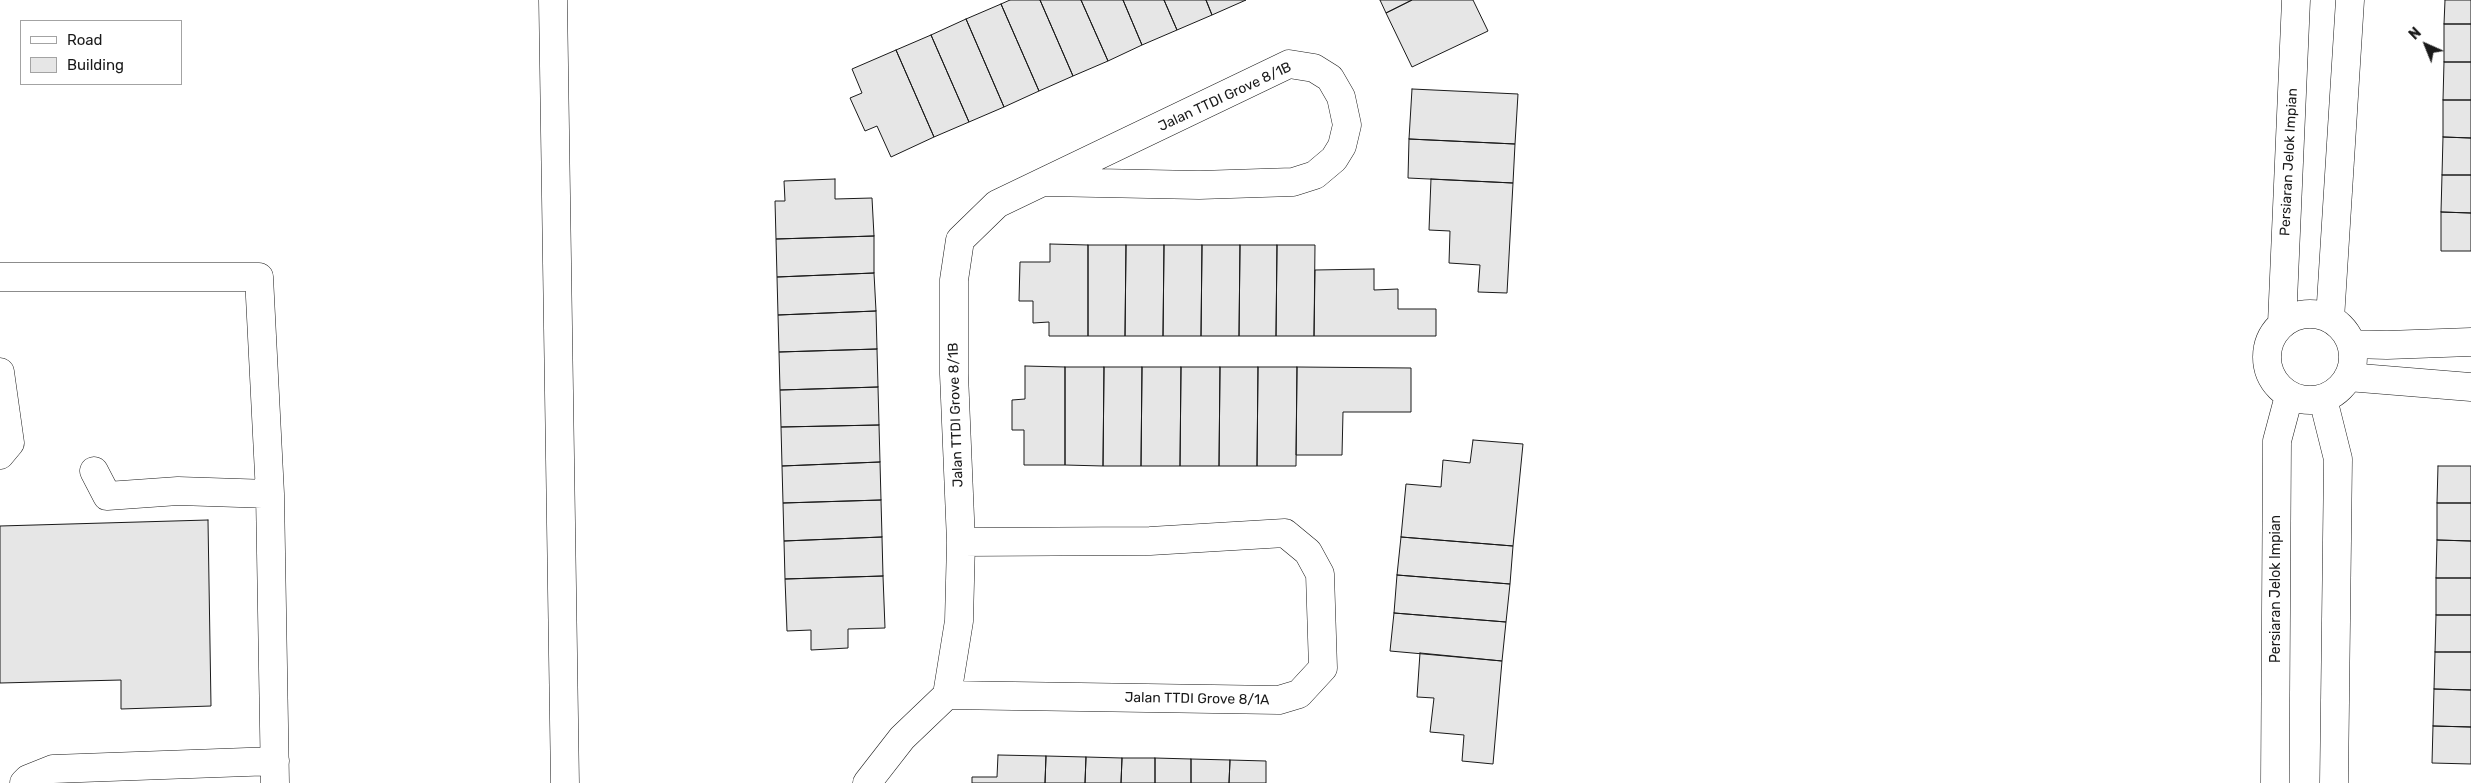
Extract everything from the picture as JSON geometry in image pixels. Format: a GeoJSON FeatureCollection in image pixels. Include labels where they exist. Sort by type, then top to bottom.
{"type":"FeatureCollection","features":[{"type":"Feature","properties":{"kind":"street"},"geometry":{"type":"LineString","coordinates":[[553,0],[565,783]]}},
{"type":"Feature","properties":{"kind":"street","name":"Persiaran Jelok Impian"},"geometry":{"type":"LineString","coordinates":[[2282,324],[2296,0]]}},
{"type":"Feature","properties":{"kind":"street"},"geometry":{"type":"LineString","coordinates":[[2330,319],[2350,0]]}},
{"type":"Feature","properties":{"kind":"street","name":"Jalan TTDI Grove 8/1B"},"geometry":{"type":"LineString","coordinates":[[947,695],[959,621],[962,542],[954,374],[954,280],[960,240],[997,204],[1289,64],[1314,68],[1330,78],[1342,97],[1347,125],[1342,146],[1334,159],[1315,175],[1293,182],[1199,185],[1046,182]]}},
{"type":"Feature","properties":{"kind":"street"},"geometry":{"type":"LineString","coordinates":[[0,277],[258,277],[270,494],[275,772],[53,769],[28,779],[24,783]]}},
{"type":"Feature","properties":{"kind":"street"},"geometry":{"type":"LineString","coordinates":[[2314,314],[2330,319],[2343,330],[2351,344],[2353,361],[2348,377],[2337,391],[2323,399],[2306,400],[2289,396],[2276,385],[2268,370],[2266,354],[2272,338],[2282,324],[2297,316],[2314,314]]}},
{"type":"Feature","properties":{"kind":"street"},"geometry":{"type":"LineString","coordinates":[[2351,344],[2387,345],[2471,342]]}},
{"type":"Feature","properties":{"kind":"street"},"geometry":{"type":"LineString","coordinates":[[0,372],[10,442],[0,455]]}},
{"type":"Feature","properties":{"kind":"street"},"geometry":{"type":"LineString","coordinates":[[2348,377],[2471,387]]}},
{"type":"Feature","properties":{"kind":"street","name":"Persiaran Jelok Impian"},"geometry":{"type":"LineString","coordinates":[[2276,783],[2277,441],[2289,396]]}},
{"type":"Feature","properties":{"kind":"street"},"geometry":{"type":"LineString","coordinates":[[2323,399],[2338,459],[2334,783]]}},
{"type":"Feature","properties":{"kind":"street"},"geometry":{"type":"LineString","coordinates":[[94,471],[107,496],[178,491],[270,494]]}},
{"type":"Feature","properties":{"kind":"street","name":"Jalan TTDI Grove 8/1A"},"geometry":{"type":"LineString","coordinates":[[947,695],[1279,700],[1299,694],[1323,668],[1320,574],[1308,552],[1285,532],[1150,541],[962,542]]}},
{"type":"Feature","properties":{"kind":"street"},"geometry":{"type":"LineString","coordinates":[[867,783],[902,738],[947,695]]}},
{"type":"Feature","properties":{"kind":"building"},"geometry":{"type":"Polygon","coordinates":[[[1010,0],[1040,0],[1073,76],[1039,91],[1001,4],[1010,0]]]}},
{"type":"Feature","properties":{"kind":"building"},"geometry":{"type":"Polygon","coordinates":[[[1040,0],[1081,0],[1108,61],[1073,76],[1040,0]]]}},
{"type":"Feature","properties":{"kind":"building"},"geometry":{"type":"Polygon","coordinates":[[[1081,0],[1123,0],[1142,45],[1108,61],[1081,0]]]}},
{"type":"Feature","properties":{"kind":"building"},"geometry":{"type":"Polygon","coordinates":[[[1123,0],[1164,0],[1177,30],[1142,45],[1123,0]]]}},
{"type":"Feature","properties":{"kind":"building"},"geometry":{"type":"Polygon","coordinates":[[[1164,0],[1206,0],[1212,15],[1177,30],[1164,0]]]}},
{"type":"Feature","properties":{"kind":"building"},"geometry":{"type":"Polygon","coordinates":[[[1206,0],[1246,0],[1212,15],[1206,0]]]}},
{"type":"Feature","properties":{"kind":"building"},"geometry":{"type":"Polygon","coordinates":[[[1380,0],[1412,0],[1386,13],[1380,0]]]}},
{"type":"Feature","properties":{"kind":"building"},"geometry":{"type":"Polygon","coordinates":[[[1412,0],[1473,0],[1488,31],[1412,67],[1386,13],[1412,0]]]}},
{"type":"Feature","properties":{"kind":"building"},"geometry":{"type":"Polygon","coordinates":[[[2445,0],[2471,0],[2471,24],[2444,24],[2445,0]]]}},
{"type":"Feature","properties":{"kind":"building"},"geometry":{"type":"Polygon","coordinates":[[[1001,4],[1039,91],[1004,107],[966,19],[1001,4]]]}},
{"type":"Feature","properties":{"kind":"building"},"geometry":{"type":"Polygon","coordinates":[[[966,19],[1004,107],[969,122],[931,35],[966,19]]]}},
{"type":"Feature","properties":{"kind":"building"},"geometry":{"type":"Polygon","coordinates":[[[2444,24],[2471,24],[2471,62],[2444,62],[2444,24]]]}},
{"type":"Feature","properties":{"kind":"building"},"geometry":{"type":"Polygon","coordinates":[[[931,35],[969,122],[934,137],[896,50],[931,35]]]}},
{"type":"Feature","properties":{"kind":"building"},"geometry":{"type":"Polygon","coordinates":[[[896,50],[934,137],[891,157],[877,126],[865,131],[850,98],[862,93],[852,69],[896,50]]]}},
{"type":"Feature","properties":{"kind":"building"},"geometry":{"type":"Polygon","coordinates":[[[2444,62],[2471,62],[2471,100],[2443,100],[2444,62]]]}},
{"type":"Feature","properties":{"kind":"building"},"geometry":{"type":"Polygon","coordinates":[[[1412,89],[1518,94],[1515,144],[1409,139],[1412,89]]]}},
{"type":"Feature","properties":{"kind":"building"},"geometry":{"type":"Polygon","coordinates":[[[2443,100],[2471,100],[2471,138],[2443,137],[2443,100]]]}},
{"type":"Feature","properties":{"kind":"building"},"geometry":{"type":"Polygon","coordinates":[[[2443,137],[2471,138],[2471,175],[2442,175],[2443,137]]]}},
{"type":"Feature","properties":{"kind":"building"},"geometry":{"type":"Polygon","coordinates":[[[1409,139],[1515,144],[1513,183],[1408,178],[1409,139]]]}},
{"type":"Feature","properties":{"kind":"building"},"geometry":{"type":"Polygon","coordinates":[[[2442,175],[2471,175],[2471,213],[2441,212],[2442,175]]]}},
{"type":"Feature","properties":{"kind":"building"},"geometry":{"type":"Polygon","coordinates":[[[835,179],[835,199],[872,198],[874,236],[776,239],[775,201],[785,201],[784,181],[835,179]]]}},
{"type":"Feature","properties":{"kind":"building"},"geometry":{"type":"Polygon","coordinates":[[[1431,179],[1513,183],[1507,293],[1478,292],[1480,265],[1449,263],[1450,231],[1429,230],[1431,179]]]}},
{"type":"Feature","properties":{"kind":"building"},"geometry":{"type":"Polygon","coordinates":[[[2441,212],[2471,213],[2471,251],[2441,251],[2441,212]]]}},
{"type":"Feature","properties":{"kind":"building"},"geometry":{"type":"Polygon","coordinates":[[[874,236],[874,273],[777,277],[776,239],[874,236]]]}},
{"type":"Feature","properties":{"kind":"building"},"geometry":{"type":"Polygon","coordinates":[[[1050,244],[1088,245],[1088,336],[1049,336],[1049,322],[1033,323],[1033,301],[1019,301],[1020,262],[1050,262],[1050,244]]]}},
{"type":"Feature","properties":{"kind":"building"},"geometry":{"type":"Polygon","coordinates":[[[1088,245],[1126,245],[1125,336],[1088,336],[1088,245]]]}},
{"type":"Feature","properties":{"kind":"building"},"geometry":{"type":"Polygon","coordinates":[[[1126,245],[1164,245],[1163,336],[1125,336],[1126,245]]]}},
{"type":"Feature","properties":{"kind":"building"},"geometry":{"type":"Polygon","coordinates":[[[1164,245],[1202,245],[1201,336],[1163,336],[1164,245]]]}},
{"type":"Feature","properties":{"kind":"building"},"geometry":{"type":"Polygon","coordinates":[[[1202,245],[1240,245],[1239,336],[1201,336],[1202,245]]]}},
{"type":"Feature","properties":{"kind":"building"},"geometry":{"type":"Polygon","coordinates":[[[1240,245],[1277,245],[1276,336],[1239,336],[1240,245]]]}},
{"type":"Feature","properties":{"kind":"building"},"geometry":{"type":"Polygon","coordinates":[[[1277,245],[1315,245],[1314,336],[1276,336],[1277,245]]]}},
{"type":"Feature","properties":{"kind":"building"},"geometry":{"type":"Polygon","coordinates":[[[1374,269],[1374,290],[1398,289],[1398,309],[1436,309],[1436,336],[1314,336],[1315,270],[1374,269]]]}},
{"type":"Feature","properties":{"kind":"building"},"geometry":{"type":"Polygon","coordinates":[[[874,273],[876,311],[778,315],[777,277],[874,273]]]}},
{"type":"Feature","properties":{"kind":"building"},"geometry":{"type":"Polygon","coordinates":[[[876,311],[877,349],[779,352],[778,315],[876,311]]]}},
{"type":"Feature","properties":{"kind":"building"},"geometry":{"type":"Polygon","coordinates":[[[877,349],[878,387],[780,390],[779,352],[877,349]]]}},
{"type":"Feature","properties":{"kind":"building"},"geometry":{"type":"Polygon","coordinates":[[[1025,366],[1065,367],[1065,465],[1024,465],[1024,430],[1012,430],[1012,400],[1025,399],[1025,366]]]}},
{"type":"Feature","properties":{"kind":"building"},"geometry":{"type":"Polygon","coordinates":[[[1065,367],[1104,367],[1103,466],[1065,465],[1065,367]]]}},
{"type":"Feature","properties":{"kind":"building"},"geometry":{"type":"Polygon","coordinates":[[[1104,367],[1142,367],[1141,466],[1103,466],[1104,367]]]}},
{"type":"Feature","properties":{"kind":"building"},"geometry":{"type":"Polygon","coordinates":[[[1142,367],[1181,367],[1180,466],[1141,466],[1142,367]]]}},
{"type":"Feature","properties":{"kind":"building"},"geometry":{"type":"Polygon","coordinates":[[[1181,367],[1220,367],[1219,466],[1180,466],[1181,367]]]}},
{"type":"Feature","properties":{"kind":"building"},"geometry":{"type":"Polygon","coordinates":[[[1220,367],[1258,367],[1257,466],[1219,466],[1220,367]]]}},
{"type":"Feature","properties":{"kind":"building"},"geometry":{"type":"Polygon","coordinates":[[[1258,367],[1297,367],[1296,466],[1257,466],[1258,367]]]}},
{"type":"Feature","properties":{"kind":"building"},"geometry":{"type":"Polygon","coordinates":[[[1297,367],[1411,368],[1411,412],[1343,412],[1342,455],[1296,455],[1297,367]]]}},
{"type":"Feature","properties":{"kind":"building"},"geometry":{"type":"Polygon","coordinates":[[[878,387],[879,425],[781,427],[780,390],[878,387]]]}},
{"type":"Feature","properties":{"kind":"building"},"geometry":{"type":"Polygon","coordinates":[[[879,425],[880,462],[782,466],[781,427],[879,425]]]}},
{"type":"Feature","properties":{"kind":"building"},"geometry":{"type":"Polygon","coordinates":[[[1473,440],[1523,444],[1513,546],[1401,537],[1406,484],[1441,487],[1443,460],[1470,463],[1473,440]]]}},
{"type":"Feature","properties":{"kind":"building"},"geometry":{"type":"Polygon","coordinates":[[[880,462],[881,500],[783,503],[782,466],[880,462]]]}},
{"type":"Feature","properties":{"kind":"building"},"geometry":{"type":"Polygon","coordinates":[[[2438,466],[2471,466],[2471,503],[2437,503],[2438,466]]]}},
{"type":"Feature","properties":{"kind":"building"},"geometry":{"type":"Polygon","coordinates":[[[881,500],[882,537],[784,541],[783,503],[881,500]]]}},
{"type":"Feature","properties":{"kind":"building"},"geometry":{"type":"Polygon","coordinates":[[[2437,503],[2471,503],[2471,541],[2437,540],[2437,503]]]}},
{"type":"Feature","properties":{"kind":"building"},"geometry":{"type":"Polygon","coordinates":[[[208,520],[211,706],[121,709],[121,680],[0,683],[0,526],[208,520]]]}},
{"type":"Feature","properties":{"kind":"building"},"geometry":{"type":"Polygon","coordinates":[[[882,537],[883,576],[785,579],[784,541],[882,537]]]}},
{"type":"Feature","properties":{"kind":"building"},"geometry":{"type":"Polygon","coordinates":[[[1401,537],[1513,546],[1510,584],[1397,575],[1401,537]]]}},
{"type":"Feature","properties":{"kind":"building"},"geometry":{"type":"Polygon","coordinates":[[[2437,540],[2471,541],[2471,578],[2436,578],[2437,540]]]}},
{"type":"Feature","properties":{"kind":"building"},"geometry":{"type":"Polygon","coordinates":[[[1397,575],[1510,584],[1506,622],[1394,613],[1397,575]]]}},
{"type":"Feature","properties":{"kind":"building"},"geometry":{"type":"Polygon","coordinates":[[[883,576],[885,628],[848,629],[848,648],[811,650],[811,630],[787,631],[785,579],[883,576]]]}},
{"type":"Feature","properties":{"kind":"building"},"geometry":{"type":"Polygon","coordinates":[[[2436,578],[2471,578],[2471,615],[2436,615],[2436,578]]]}},
{"type":"Feature","properties":{"kind":"building"},"geometry":{"type":"Polygon","coordinates":[[[1394,613],[1506,622],[1502,661],[1390,651],[1394,613]]]}},
{"type":"Feature","properties":{"kind":"building"},"geometry":{"type":"Polygon","coordinates":[[[2436,615],[2471,615],[2471,652],[2435,652],[2436,615]]]}},
{"type":"Feature","properties":{"kind":"building"},"geometry":{"type":"Polygon","coordinates":[[[2435,652],[2471,652],[2471,690],[2434,689],[2435,652]]]}},
{"type":"Feature","properties":{"kind":"building"},"geometry":{"type":"Polygon","coordinates":[[[1420,653],[1502,661],[1493,764],[1462,761],[1464,735],[1430,732],[1434,698],[1417,697],[1420,653]]]}},
{"type":"Feature","properties":{"kind":"building"},"geometry":{"type":"Polygon","coordinates":[[[2434,689],[2471,690],[2471,727],[2433,726],[2434,689]]]}},
{"type":"Feature","properties":{"kind":"building"},"geometry":{"type":"Polygon","coordinates":[[[2433,726],[2471,727],[2471,764],[2432,763],[2433,726]]]}},
{"type":"Feature","properties":{"kind":"building"},"geometry":{"type":"Polygon","coordinates":[[[998,755],[1046,756],[1045,783],[972,783],[972,777],[997,777],[998,755]]]}},
{"type":"Feature","properties":{"kind":"building"},"geometry":{"type":"Polygon","coordinates":[[[1046,756],[1086,757],[1085,783],[1045,783],[1046,756]]]}},
{"type":"Feature","properties":{"kind":"building"},"geometry":{"type":"Polygon","coordinates":[[[1086,757],[1122,758],[1121,783],[1085,783],[1086,757]]]}},
{"type":"Feature","properties":{"kind":"building"},"geometry":{"type":"Polygon","coordinates":[[[1122,758],[1155,758],[1155,783],[1121,783],[1122,758]]]}},
{"type":"Feature","properties":{"kind":"building"},"geometry":{"type":"Polygon","coordinates":[[[1155,758],[1191,759],[1191,783],[1155,783],[1155,758]]]}},
{"type":"Feature","properties":{"kind":"building"},"geometry":{"type":"Polygon","coordinates":[[[1191,759],[1230,760],[1229,783],[1191,783],[1191,759]]]}},
{"type":"Feature","properties":{"kind":"building"},"geometry":{"type":"Polygon","coordinates":[[[1230,760],[1266,761],[1266,783],[1229,783],[1230,760]]]}}]}
